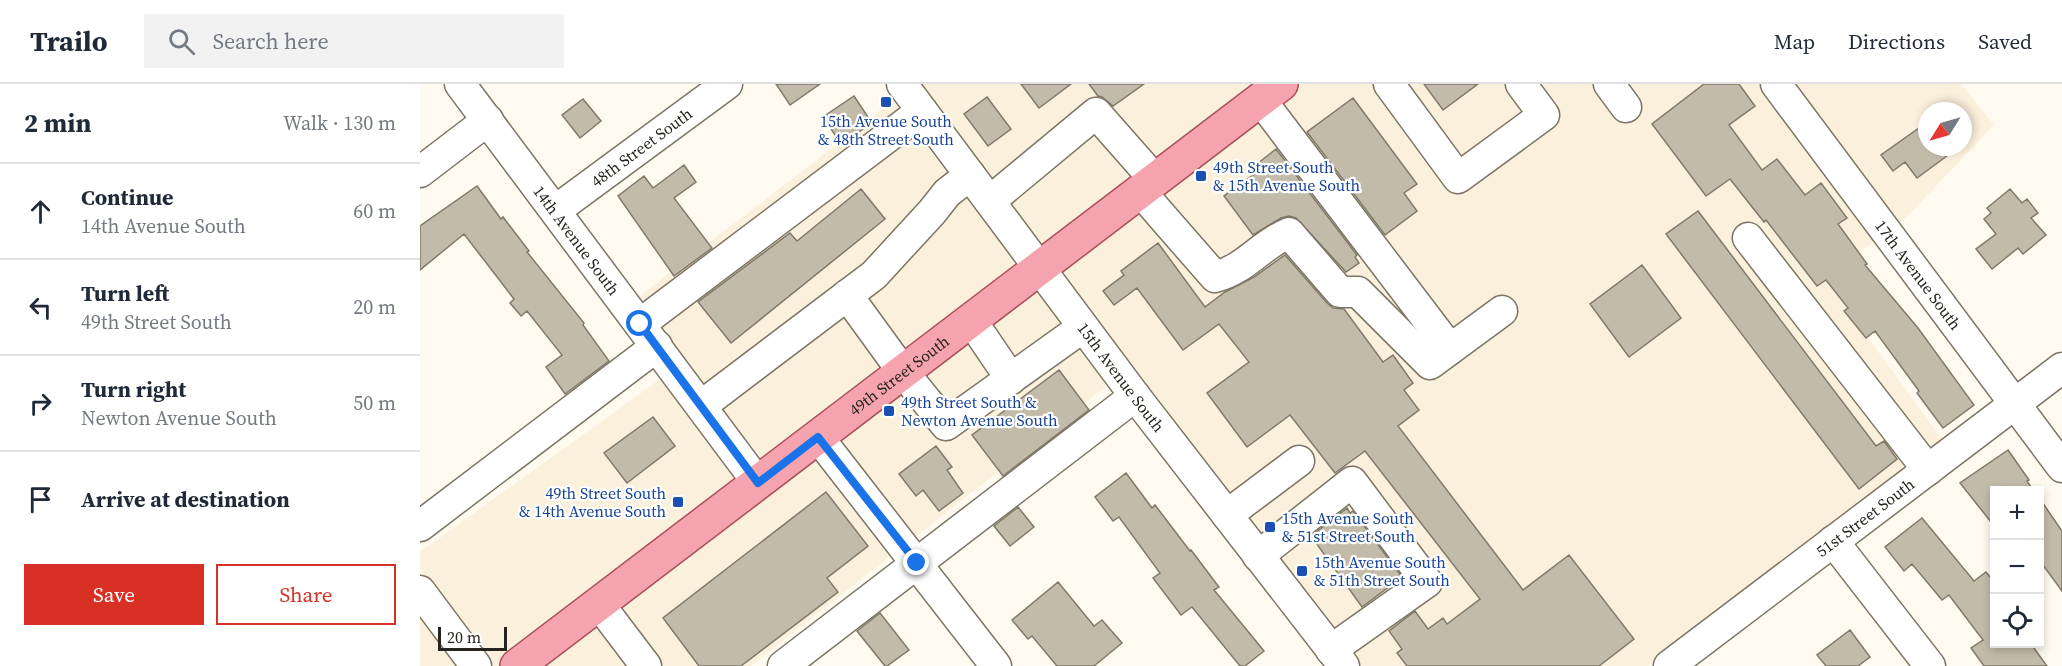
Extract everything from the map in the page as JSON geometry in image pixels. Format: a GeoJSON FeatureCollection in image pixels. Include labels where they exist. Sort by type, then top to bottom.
{"type":"FeatureCollection","features":[{"type":"Feature","properties":{"kind":"main road","name":"49th Street South"},"geometry":{"type":"LineString","coordinates":[[517,666],[1270,92]]}},
{"type":"Feature","properties":{"kind":"street","name":"14th Avenue South"},"geometry":{"type":"LineString","coordinates":[[460,84],[758,483]]}},
{"type":"Feature","properties":{"kind":"street","name":"48th Street South"},"geometry":{"type":"LineString","coordinates":[[555,210],[695,93],[727,84]]}},
{"type":"Feature","properties":{"kind":"street","name":"15th Avenue South"},"geometry":{"type":"LineString","coordinates":[[902,84],[1135,396],[1337,658]]}},
{"type":"Feature","properties":{"kind":"street"},"geometry":{"type":"LineString","coordinates":[[1389,84],[1458,178],[1544,115],[1521,84]]}},
{"type":"Feature","properties":{"kind":"street","name":"17th Avenue South"},"geometry":{"type":"LineString","coordinates":[[1776,84],[2062,467]]}},
{"type":"Feature","properties":{"kind":"street"},"geometry":{"type":"LineString","coordinates":[[1270,92],[1450,349]]}},
{"type":"Feature","properties":{"kind":"street"},"geometry":{"type":"LineString","coordinates":[[420,526],[648,335],[922,111]]}},
{"type":"Feature","properties":{"kind":"street"},"geometry":{"type":"LineString","coordinates":[[990,201],[1096,113],[1215,277],[1232,273],[1276,238],[1289,233],[1340,292],[1358,292],[1430,364],[1502,311]]}},
{"type":"Feature","properties":{"kind":"street"},"geometry":{"type":"LineString","coordinates":[[420,172],[488,120]]}},
{"type":"Feature","properties":{"kind":"street"},"geometry":{"type":"LineString","coordinates":[[701,406],[874,275],[947,193],[970,175]]}},
{"type":"Feature","properties":{"kind":"street"},"geometry":{"type":"LineString","coordinates":[[1748,238],[1928,470]]}},
{"type":"Feature","properties":{"kind":"street"},"geometry":{"type":"LineString","coordinates":[[847,295],[903,372],[946,425],[1083,327]]}},
{"type":"Feature","properties":{"kind":"street"},"geometry":{"type":"LineString","coordinates":[[971,320],[1011,379]]}},
{"type":"Feature","properties":{"kind":"street","name":"51st Street South"},"geometry":{"type":"LineString","coordinates":[[1669,666],[2062,368]]}},
{"type":"Feature","properties":{"kind":"street"},"geometry":{"type":"LineString","coordinates":[[783,666],[1135,396]]}},
{"type":"Feature","properties":{"kind":"street"},"geometry":{"type":"LineString","coordinates":[[818,437],[996,666]]}},
{"type":"Feature","properties":{"kind":"street"},"geometry":{"type":"LineString","coordinates":[[1227,515],[1299,461]]}},
{"type":"Feature","properties":{"kind":"street"},"geometry":{"type":"LineString","coordinates":[[1258,556],[1352,482],[1426,582],[1337,658]]}},
{"type":"Feature","properties":{"kind":"street"},"geometry":{"type":"LineString","coordinates":[[1833,541],[1930,666]]}},
{"type":"Feature","properties":{"kind":"street"},"geometry":{"type":"LineString","coordinates":[[420,591],[476,666]]}},
{"type":"Feature","properties":{"kind":"street"},"geometry":{"type":"LineString","coordinates":[[599,604],[646,666]]}},
{"type":"Feature","properties":{"kind":"shaded area"},"geometry":{"type":"Polygon","coordinates":[[[919,84],[1261,84],[1043,250],[919,84]]]}},
{"type":"Feature","properties":{"kind":"shaded area"},"geometry":{"type":"Polygon","coordinates":[[[1301,84],[1759,84],[1876,241],[1823,276],[1944,442],[1648,666],[1361,666],[1145,388],[1057,269],[1301,84]]]}},
{"type":"Feature","properties":{"kind":"shaded area"},"geometry":{"type":"Polygon","coordinates":[[[1793,84],[1961,84],[1994,125],[1972,148],[1972,102],[1918,102],[1918,156],[1965,156],[1898,226],[1793,84]]]}},
{"type":"Feature","properties":{"kind":"shaded area"},"geometry":{"type":"Polygon","coordinates":[[[896,99],[1022,266],[761,465],[637,298],[896,99]]]}},
{"type":"Feature","properties":{"kind":"shaded area"},"geometry":{"type":"Polygon","coordinates":[[[1036,285],[1109,384],[914,538],[836,438],[1036,285]]]}},
{"type":"Feature","properties":{"kind":"shaded area"},"geometry":{"type":"Polygon","coordinates":[[[663,377],[740,481],[498,666],[493,666],[420,569],[420,552],[663,377]]]}},
{"type":"Feature","properties":{"kind":"shaded area"},"geometry":{"type":"Polygon","coordinates":[[[815,454],[893,554],[751,666],[663,666],[617,605],[815,454]]]}},
{"type":"Feature","properties":{"kind":"shaded area"},"geometry":{"type":"Polygon","coordinates":[[[420,614],[460,666],[420,666],[420,614]]]}},
{"type":"Feature","properties":{"kind":"shaded area"},"geometry":{"type":"Polygon","coordinates":[[[595,622],[629,666],[537,666],[595,622]]]}},
{"type":"Feature","properties":{"kind":"building"},"geometry":{"type":"Polygon","coordinates":[[[776,84],[820,84],[790,105],[776,84]]]}},
{"type":"Feature","properties":{"kind":"building"},"geometry":{"type":"Polygon","coordinates":[[[1021,84],[1071,84],[1039,108],[1021,84]]]}},
{"type":"Feature","properties":{"kind":"building"},"geometry":{"type":"Polygon","coordinates":[[[1089,84],[1144,84],[1113,106],[1098,96],[1089,84]]]}},
{"type":"Feature","properties":{"kind":"building"},"geometry":{"type":"Polygon","coordinates":[[[1424,84],[1478,84],[1443,110],[1424,84]]]}},
{"type":"Feature","properties":{"kind":"building"},"geometry":{"type":"Polygon","coordinates":[[[1704,84],[1739,84],[1755,106],[1729,125],[1762,170],[1777,159],[1805,195],[1821,183],[1847,218],[1838,224],[1867,264],[1865,265],[1918,328],[1974,405],[1943,428],[1875,331],[1866,338],[1844,311],[1848,308],[1826,280],[1817,286],[1766,220],[1764,222],[1730,179],[1706,196],[1652,124],[1704,84]]]}},
{"type":"Feature","properties":{"kind":"building"},"geometry":{"type":"Polygon","coordinates":[[[854,96],[872,123],[841,144],[823,117],[854,96]]]}},
{"type":"Feature","properties":{"kind":"building"},"geometry":{"type":"Polygon","coordinates":[[[987,97],[1011,129],[988,146],[964,114],[987,97]]]}},
{"type":"Feature","properties":{"kind":"building"},"geometry":{"type":"Polygon","coordinates":[[[1353,98],[1417,184],[1404,193],[1417,211],[1385,235],[1307,132],[1353,98]]]}},
{"type":"Feature","properties":{"kind":"building"},"geometry":{"type":"Polygon","coordinates":[[[583,99],[601,121],[580,138],[562,115],[583,99]]]}},
{"type":"Feature","properties":{"kind":"building"},"geometry":{"type":"Polygon","coordinates":[[[1918,129],[1918,156],[1947,156],[1917,178],[1905,162],[1893,171],[1881,155],[1918,129]]]}},
{"type":"Feature","properties":{"kind":"building"},"geometry":{"type":"Polygon","coordinates":[[[1276,149],[1357,255],[1355,257],[1359,263],[1346,272],[1296,218],[1289,216],[1281,218],[1253,235],[1224,196],[1257,172],[1253,167],[1276,149]]]}},
{"type":"Feature","properties":{"kind":"building"},"geometry":{"type":"Polygon","coordinates":[[[684,165],[696,182],[674,198],[712,248],[674,276],[618,196],[644,176],[653,188],[684,165]]]}},
{"type":"Feature","properties":{"kind":"building"},"geometry":{"type":"Polygon","coordinates":[[[477,186],[584,323],[583,325],[609,361],[565,394],[546,367],[562,355],[527,311],[521,316],[510,303],[514,299],[464,234],[420,270],[420,226],[477,186]]]}},
{"type":"Feature","properties":{"kind":"building"},"geometry":{"type":"Polygon","coordinates":[[[861,189],[885,219],[731,343],[698,302],[790,233],[797,241],[861,189]]]}},
{"type":"Feature","properties":{"kind":"building"},"geometry":{"type":"Polygon","coordinates":[[[2010,189],[2022,203],[2027,199],[2038,213],[2031,218],[2046,235],[2023,254],[2018,248],[1992,269],[1976,249],[1996,234],[1984,219],[1991,213],[1987,208],[2010,189]]]}},
{"type":"Feature","properties":{"kind":"building"},"geometry":{"type":"Polygon","coordinates":[[[1698,211],[1876,446],[1884,441],[1897,459],[1859,489],[1666,234],[1698,211]]]}},
{"type":"Feature","properties":{"kind":"building"},"geometry":{"type":"Polygon","coordinates":[[[1158,243],[1205,307],[1285,255],[1327,303],[1333,308],[1344,309],[1383,362],[1393,355],[1413,383],[1404,390],[1419,410],[1398,426],[1523,590],[1569,555],[1634,639],[1599,666],[1407,666],[1397,653],[1402,649],[1389,631],[1415,611],[1428,629],[1443,618],[1447,624],[1480,599],[1365,451],[1335,473],[1290,415],[1247,447],[1207,393],[1249,362],[1219,324],[1183,350],[1137,288],[1114,305],[1103,291],[1124,275],[1121,271],[1158,243]]]}},
{"type":"Feature","properties":{"kind":"building"},"geometry":{"type":"Polygon","coordinates":[[[1642,265],[1681,318],[1629,357],[1590,304],[1642,265]]]}},
{"type":"Feature","properties":{"kind":"building"},"geometry":{"type":"Polygon","coordinates":[[[1059,370],[1089,410],[1003,476],[972,435],[1059,370]]]}},
{"type":"Feature","properties":{"kind":"building"},"geometry":{"type":"Polygon","coordinates":[[[653,417],[675,446],[627,483],[604,453],[653,417]]]}},
{"type":"Feature","properties":{"kind":"building"},"geometry":{"type":"Polygon","coordinates":[[[936,446],[952,467],[947,470],[963,493],[939,511],[923,490],[916,496],[899,474],[936,446]]]}},
{"type":"Feature","properties":{"kind":"building"},"geometry":{"type":"Polygon","coordinates":[[[2008,450],[2029,480],[2027,481],[2030,486],[1990,486],[1990,521],[1960,483],[2008,450]]]}},
{"type":"Feature","properties":{"kind":"building"},"geometry":{"type":"Polygon","coordinates":[[[1126,473],[1152,508],[1155,505],[1191,550],[1219,587],[1214,590],[1264,651],[1245,666],[1240,666],[1192,607],[1181,615],[1153,578],[1160,573],[1119,517],[1113,521],[1095,497],[1126,473]]]}},
{"type":"Feature","properties":{"kind":"building"},"geometry":{"type":"Polygon","coordinates":[[[826,492],[868,546],[827,578],[838,592],[741,666],[699,666],[663,618],[826,492]]]}},
{"type":"Feature","properties":{"kind":"building"},"geometry":{"type":"Polygon","coordinates":[[[2044,505],[2062,531],[2062,591],[2044,566],[2044,505]]]}},
{"type":"Feature","properties":{"kind":"building"},"geometry":{"type":"Polygon","coordinates":[[[1018,507],[1034,527],[1010,546],[994,526],[1018,507]]]}},
{"type":"Feature","properties":{"kind":"building"},"geometry":{"type":"Polygon","coordinates":[[[1347,508],[1350,513],[1353,511],[1402,577],[1362,607],[1311,536],[1347,508]]]}},
{"type":"Feature","properties":{"kind":"building"},"geometry":{"type":"Polygon","coordinates":[[[1922,518],[1974,581],[1986,572],[1990,577],[1990,648],[2034,648],[2047,666],[1984,666],[1971,648],[1983,640],[1949,595],[1942,600],[1912,564],[1904,571],[1885,547],[1922,518]]]}},
{"type":"Feature","properties":{"kind":"building"},"geometry":{"type":"Polygon","coordinates":[[[1058,582],[1094,626],[1102,620],[1122,643],[1094,666],[1057,666],[1032,636],[1028,639],[1012,620],[1058,582]]]}},
{"type":"Feature","properties":{"kind":"building"},"geometry":{"type":"Polygon","coordinates":[[[880,613],[909,650],[887,666],[857,631],[880,613]]]}},
{"type":"Feature","properties":{"kind":"building"},"geometry":{"type":"Polygon","coordinates":[[[1850,630],[1870,657],[1858,666],[1826,666],[1817,655],[1850,630]]]}},
{"type":"Feature","properties":{"kind":"place","name":"15th Avenue South & 48th Street South"},"geometry":{"type":"Point","coordinates":[886,102]}},
{"type":"Feature","properties":{"kind":"place","name":"49th Street South & 15th Avenue South"},"geometry":{"type":"Point","coordinates":[1201,176]}},
{"type":"Feature","properties":{"kind":"place","name":"49th Street South & Newton Avenue South"},"geometry":{"type":"Point","coordinates":[889,411]}},
{"type":"Feature","properties":{"kind":"place","name":"49th Street South & 14th Avenue South"},"geometry":{"type":"Point","coordinates":[678,502]}},
{"type":"Feature","properties":{"kind":"place","name":"15th Avenue South & 51st Street South"},"geometry":{"type":"Point","coordinates":[1270,527]}},
{"type":"Feature","properties":{"kind":"place","name":"15th Avenue South & 51th Street South"},"geometry":{"type":"Point","coordinates":[1302,571]}},
{"type":"Feature","properties":{"kind":"route"},"geometry":{"type":"LineString","coordinates":[[640,324],[758,483],[818,437],[917,563]]}}]}
